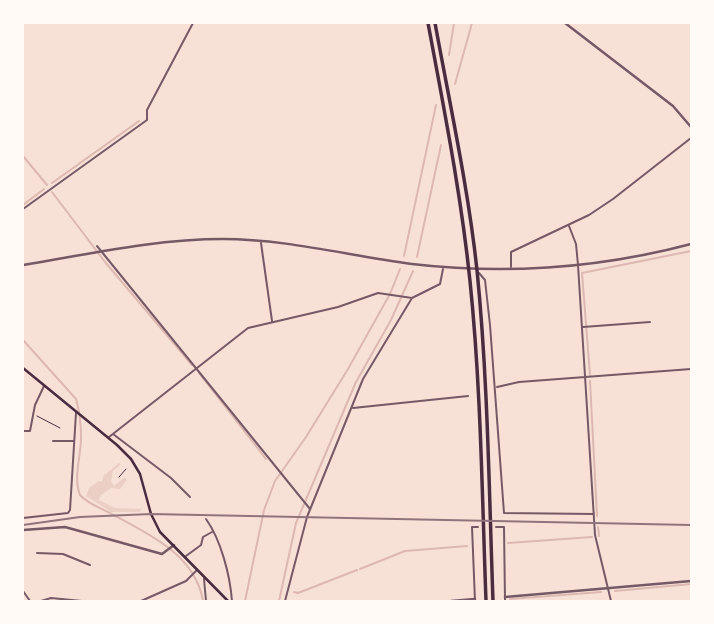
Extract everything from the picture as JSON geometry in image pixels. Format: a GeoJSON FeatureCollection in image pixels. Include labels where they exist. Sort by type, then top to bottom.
{"type":"FeatureCollection","features":[{"type":"Feature","properties":{"kind":"highway"},"geometry":{"type":"LineString","coordinates":[[428,23],[457,182],[468,269],[477,373],[483,515],[480,527],[483,600]]}},
{"type":"Feature","properties":{"kind":"highway"},"geometry":{"type":"LineString","coordinates":[[435,23],[477,269],[483,340],[493,601]]}},
{"type":"Feature","properties":{"kind":"main road"},"geometry":{"type":"LineString","coordinates":[[23,368],[124,451],[143,481],[153,520],[160,532],[230,601]]}},
{"type":"Feature","properties":{"kind":"street"},"geometry":{"type":"LineString","coordinates":[[23,209],[147,120],[148,110],[193,23]]}},
{"type":"Feature","properties":{"kind":"street"},"geometry":{"type":"LineString","coordinates":[[565,23],[673,106],[691,127]]}},
{"type":"Feature","properties":{"kind":"street"},"geometry":{"type":"LineString","coordinates":[[570,28],[575,23]]}},
{"type":"Feature","properties":{"kind":"street"},"geometry":{"type":"LineString","coordinates":[[511,269],[512,251],[569,226],[613,199],[691,138]]}},
{"type":"Feature","properties":{"kind":"street"},"geometry":{"type":"LineString","coordinates":[[569,226],[576,244],[578,265],[595,535],[611,601]]}},
{"type":"Feature","properties":{"kind":"street"},"geometry":{"type":"LineString","coordinates":[[23,265],[196,240],[261,242],[468,269],[578,265],[648,255],[691,244]]}},
{"type":"Feature","properties":{"kind":"street"},"geometry":{"type":"LineString","coordinates":[[261,242],[272,322]]}},
{"type":"Feature","properties":{"kind":"street"},"geometry":{"type":"LineString","coordinates":[[97,246],[308,507]]}},
{"type":"Feature","properties":{"kind":"street"},"geometry":{"type":"LineString","coordinates":[[285,601],[308,507],[363,379],[412,298],[440,285],[443,266]]}},
{"type":"Feature","properties":{"kind":"street"},"geometry":{"type":"LineString","coordinates":[[477,269],[485,281],[496,388],[503,513],[594,514]]}},
{"type":"Feature","properties":{"kind":"street"},"geometry":{"type":"LineString","coordinates":[[108,438],[248,328],[338,307],[378,293],[412,298]]}},
{"type":"Feature","properties":{"kind":"street"},"geometry":{"type":"LineString","coordinates":[[582,327],[650,322]]}},
{"type":"Feature","properties":{"kind":"street"},"geometry":{"type":"LineString","coordinates":[[496,388],[519,382],[691,369]]}},
{"type":"Feature","properties":{"kind":"street"},"geometry":{"type":"LineString","coordinates":[[23,431],[30,431],[35,405],[44,386]]}},
{"type":"Feature","properties":{"kind":"street"},"geometry":{"type":"LineString","coordinates":[[352,409],[468,396]]}},
{"type":"Feature","properties":{"kind":"street"},"geometry":{"type":"LineString","coordinates":[[23,518],[68,513],[76,412]]}},
{"type":"Feature","properties":{"kind":"street"},"geometry":{"type":"LineString","coordinates":[[113,434],[171,478],[190,497]]}},
{"type":"Feature","properties":{"kind":"street"},"geometry":{"type":"LineString","coordinates":[[53,441],[75,441]]}},
{"type":"Feature","properties":{"kind":"street"},"geometry":{"type":"LineString","coordinates":[[206,519],[226,570],[230,601]]}},
{"type":"Feature","properties":{"kind":"street"},"geometry":{"type":"LineString","coordinates":[[23,530],[65,527],[162,554],[174,545]]}},
{"type":"Feature","properties":{"kind":"street"},"geometry":{"type":"LineString","coordinates":[[475,600],[471,527],[480,527]]}},
{"type":"Feature","properties":{"kind":"street"},"geometry":{"type":"LineString","coordinates":[[496,527],[504,527],[505,599]]}},
{"type":"Feature","properties":{"kind":"street"},"geometry":{"type":"LineString","coordinates":[[184,557],[201,545],[203,537],[213,532]]}},
{"type":"Feature","properties":{"kind":"street"},"geometry":{"type":"LineString","coordinates":[[37,553],[63,554],[90,565]]}},
{"type":"Feature","properties":{"kind":"street"},"geometry":{"type":"LineString","coordinates":[[141,601],[186,582],[197,570]]}},
{"type":"Feature","properties":{"kind":"street"},"geometry":{"type":"LineString","coordinates":[[204,578],[206,601]]}},
{"type":"Feature","properties":{"kind":"street"},"geometry":{"type":"LineString","coordinates":[[499,598],[691,581]]}},
{"type":"Feature","properties":{"kind":"street"},"geometry":{"type":"LineString","coordinates":[[23,591],[30,601]]}},
{"type":"Feature","properties":{"kind":"street"},"geometry":{"type":"LineString","coordinates":[[41,601],[51,598],[82,601]]}},
{"type":"Feature","properties":{"kind":"street"},"geometry":{"type":"LineString","coordinates":[[451,601],[483,600]]}},
{"type":"Feature","properties":{"kind":"path"},"geometry":{"type":"LineString","coordinates":[[37,416],[60,428]]}},
{"type":"Feature","properties":{"kind":"path"},"geometry":{"type":"LineString","coordinates":[[119,477],[126,469]]}},
{"type":"Feature","properties":{"kind":"shaded area"},"geometry":{"type":"Polygon","coordinates":[[[121,464],[113,471],[111,481],[114,486],[125,477],[127,480],[120,489],[111,488],[101,495],[99,500],[115,508],[142,509],[139,512],[111,512],[86,496],[89,488],[99,481],[102,482],[103,476],[121,464]]]}},
{"type":"Feature","properties":{"kind":"waterway"},"geometry":{"type":"LineString","coordinates":[[449,55],[454,23]]}},
{"type":"Feature","properties":{"kind":"waterway"},"geometry":{"type":"LineString","coordinates":[[455,84],[472,23]]}},
{"type":"Feature","properties":{"kind":"waterway"},"geometry":{"type":"LineString","coordinates":[[404,256],[436,105]]}},
{"type":"Feature","properties":{"kind":"waterway"},"geometry":{"type":"LineString","coordinates":[[52,183],[139,121]]}},
{"type":"Feature","properties":{"kind":"waterway"},"geometry":{"type":"LineString","coordinates":[[417,257],[441,145]]}},
{"type":"Feature","properties":{"kind":"waterway"},"geometry":{"type":"LineString","coordinates":[[23,156],[47,185]]}},
{"type":"Feature","properties":{"kind":"waterway"},"geometry":{"type":"LineString","coordinates":[[23,205],[44,189]]}},
{"type":"Feature","properties":{"kind":"waterway"},"geometry":{"type":"LineString","coordinates":[[52,192],[105,262],[192,365]]}},
{"type":"Feature","properties":{"kind":"waterway"},"geometry":{"type":"LineString","coordinates":[[590,375],[582,273],[691,251]]}},
{"type":"Feature","properties":{"kind":"waterway"},"geometry":{"type":"LineString","coordinates":[[245,601],[264,510],[275,481],[348,369],[390,294],[400,269]]}},
{"type":"Feature","properties":{"kind":"waterway"},"geometry":{"type":"LineString","coordinates":[[279,601],[296,523],[356,382],[391,320],[413,271]]}},
{"type":"Feature","properties":{"kind":"waterway"},"geometry":{"type":"LineString","coordinates":[[23,340],[76,399],[81,428],[77,474],[80,495],[89,503],[167,546],[190,570],[203,601]]}},
{"type":"Feature","properties":{"kind":"waterway"},"geometry":{"type":"LineString","coordinates":[[199,373],[266,459]]}},
{"type":"Feature","properties":{"kind":"waterway"},"geometry":{"type":"LineString","coordinates":[[590,381],[597,516]]}},
{"type":"Feature","properties":{"kind":"waterway"},"geometry":{"type":"LineString","coordinates":[[598,527],[599,536]]}},
{"type":"Feature","properties":{"kind":"waterway"},"geometry":{"type":"LineString","coordinates":[[508,543],[592,537]]}},
{"type":"Feature","properties":{"kind":"waterway"},"geometry":{"type":"LineString","coordinates":[[360,569],[405,551],[467,546]]}},
{"type":"Feature","properties":{"kind":"waterway"},"geometry":{"type":"LineString","coordinates":[[294,592],[298,593],[357,570]]}},
{"type":"Feature","properties":{"kind":"waterway"},"geometry":{"type":"LineString","coordinates":[[615,591],[691,584]]}},
{"type":"Feature","properties":{"kind":"waterway"},"geometry":{"type":"LineString","coordinates":[[510,599],[601,592]]}},
{"type":"Feature","properties":{"kind":"railway"},"geometry":{"type":"LineString","coordinates":[[23,525],[80,517],[151,514],[691,525]]}}]}
